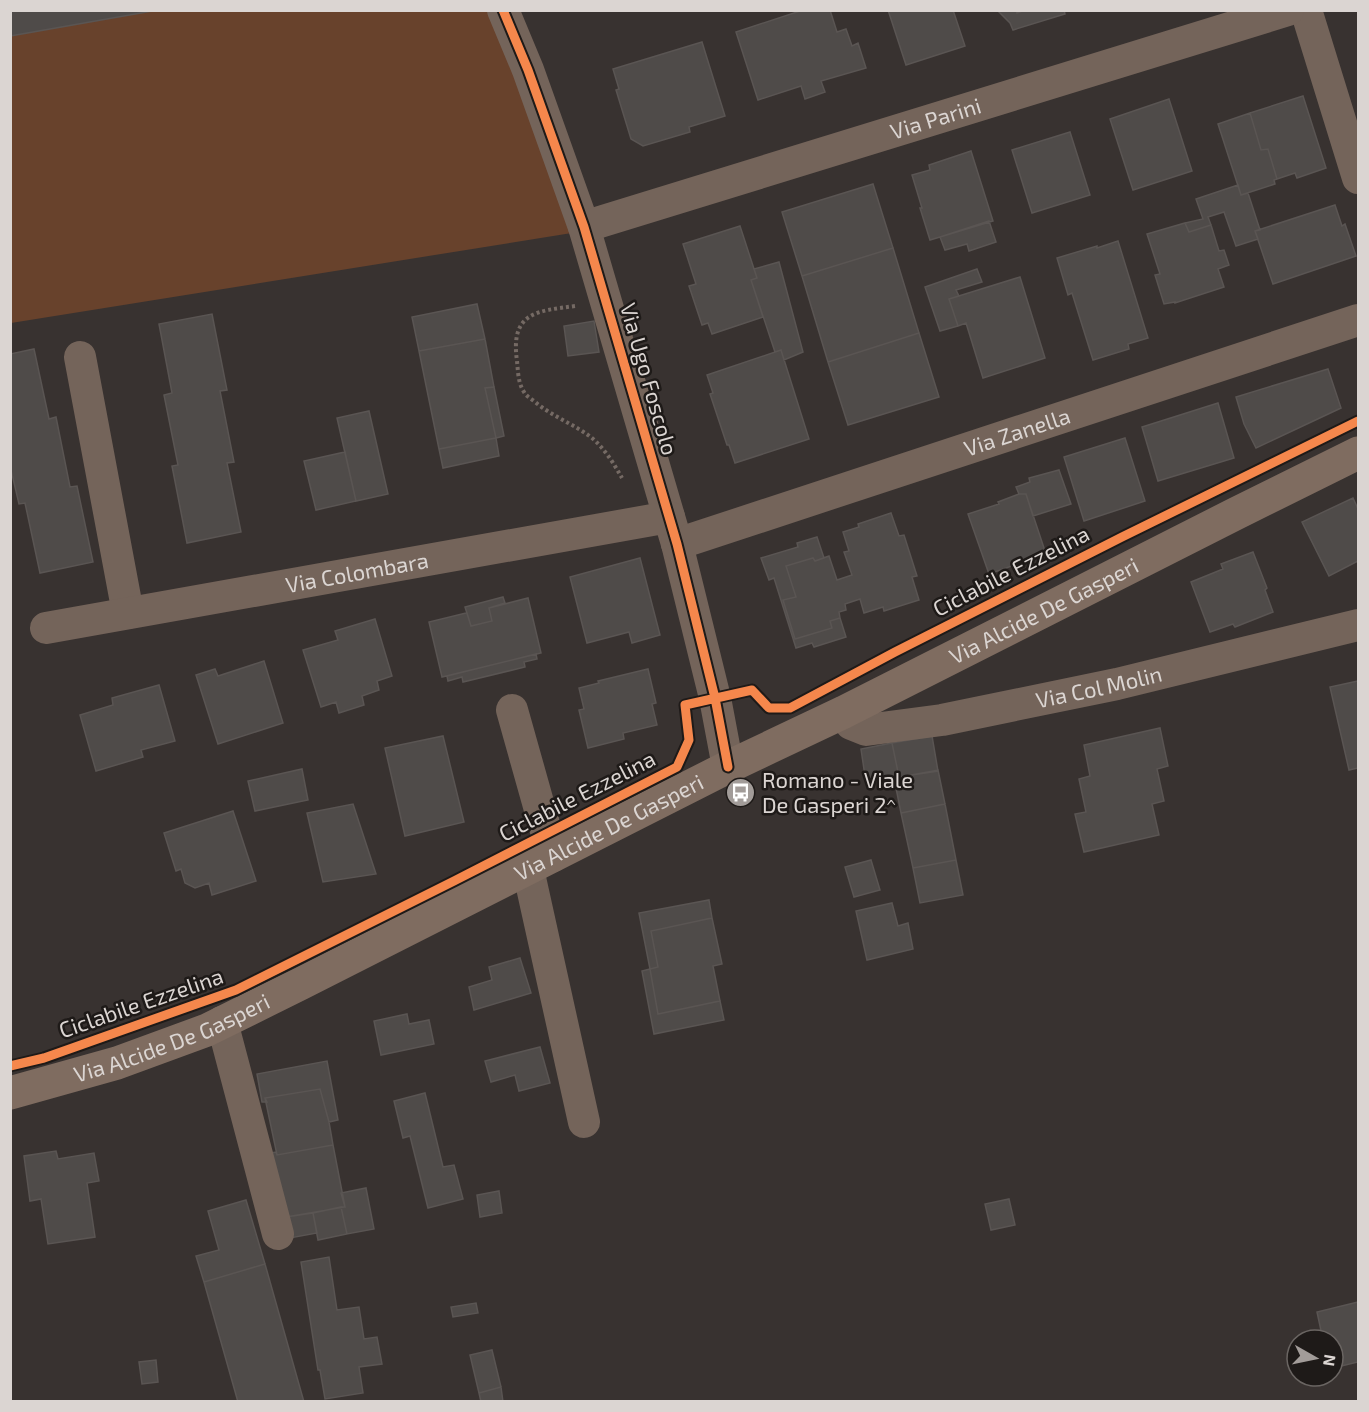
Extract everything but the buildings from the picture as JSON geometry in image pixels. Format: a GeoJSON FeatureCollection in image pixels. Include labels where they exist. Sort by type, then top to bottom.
{"type":"FeatureCollection","features":[{"type":"Feature","properties":{"kind":"main road","name":"Via Alcide De Gasperi"},"geometry":{"type":"LineString","coordinates":[[10,1093],[117,1063],[207,1030],[728,767],[844,712],[1359,453]]}},
{"type":"Feature","properties":{"kind":"street","name":"Via Ugo Foscolo"},"geometry":{"type":"LineString","coordinates":[[502,10],[528,70],[584,227],[673,530],[715,698],[728,767]]}},
{"type":"Feature","properties":{"kind":"street","name":"Via Parini"},"geometry":{"type":"LineString","coordinates":[[584,227],[1287,10]]}},
{"type":"Feature","properties":{"kind":"street"},"geometry":{"type":"LineString","coordinates":[[1306,10],[1359,178]]}},
{"type":"Feature","properties":{"kind":"street","name":"Via Zanella"},"geometry":{"type":"LineString","coordinates":[[673,530],[1359,321]]}},
{"type":"Feature","properties":{"kind":"street"},"geometry":{"type":"LineString","coordinates":[[80,357],[128,613]]}},
{"type":"Feature","properties":{"kind":"street","name":"Via Colombara"},"geometry":{"type":"LineString","coordinates":[[46,628],[639,522],[673,530]]}},
{"type":"Feature","properties":{"kind":"street","name":"Via Col Molin"},"geometry":{"type":"LineString","coordinates":[[844,712],[851,724],[866,730],[942,720],[1117,684],[1359,625]]}},
{"type":"Feature","properties":{"kind":"street"},"geometry":{"type":"LineString","coordinates":[[512,710],[541,863],[584,1122]]}},
{"type":"Feature","properties":{"kind":"street"},"geometry":{"type":"LineString","coordinates":[[222,1022],[278,1234]]}},
{"type":"Feature","properties":{"kind":"path"},"geometry":{"type":"LineString","coordinates":[[606,301],[546,310],[528,317],[520,325],[516,357],[524,393],[541,407],[592,438],[607,454],[626,483],[639,522]]}},
{"type":"Feature","properties":{"kind":"shaded area"},"geometry":{"type":"Polygon","coordinates":[[[11,11],[499,11],[578,232],[11,323],[11,11]]]}},
{"type":"Feature","properties":{"kind":"cycle path"},"geometry":{"type":"LineString","coordinates":[[503,10],[528,70],[584,227],[677,544],[715,698],[728,767]]}},
{"type":"Feature","properties":{"kind":"cycle path","name":"Ciclabile Ezzelina"},"geometry":{"type":"LineString","coordinates":[[10,1066],[44,1058],[236,990],[677,767],[689,740],[685,705],[752,690],[769,708],[790,708],[1122,537],[1358,421]]}},
{"type":"Feature","properties":{"kind":"place","name":"Romano - Viale De Gasperi 2^"},"geometry":{"type":"Point","coordinates":[741,793]}}]}
